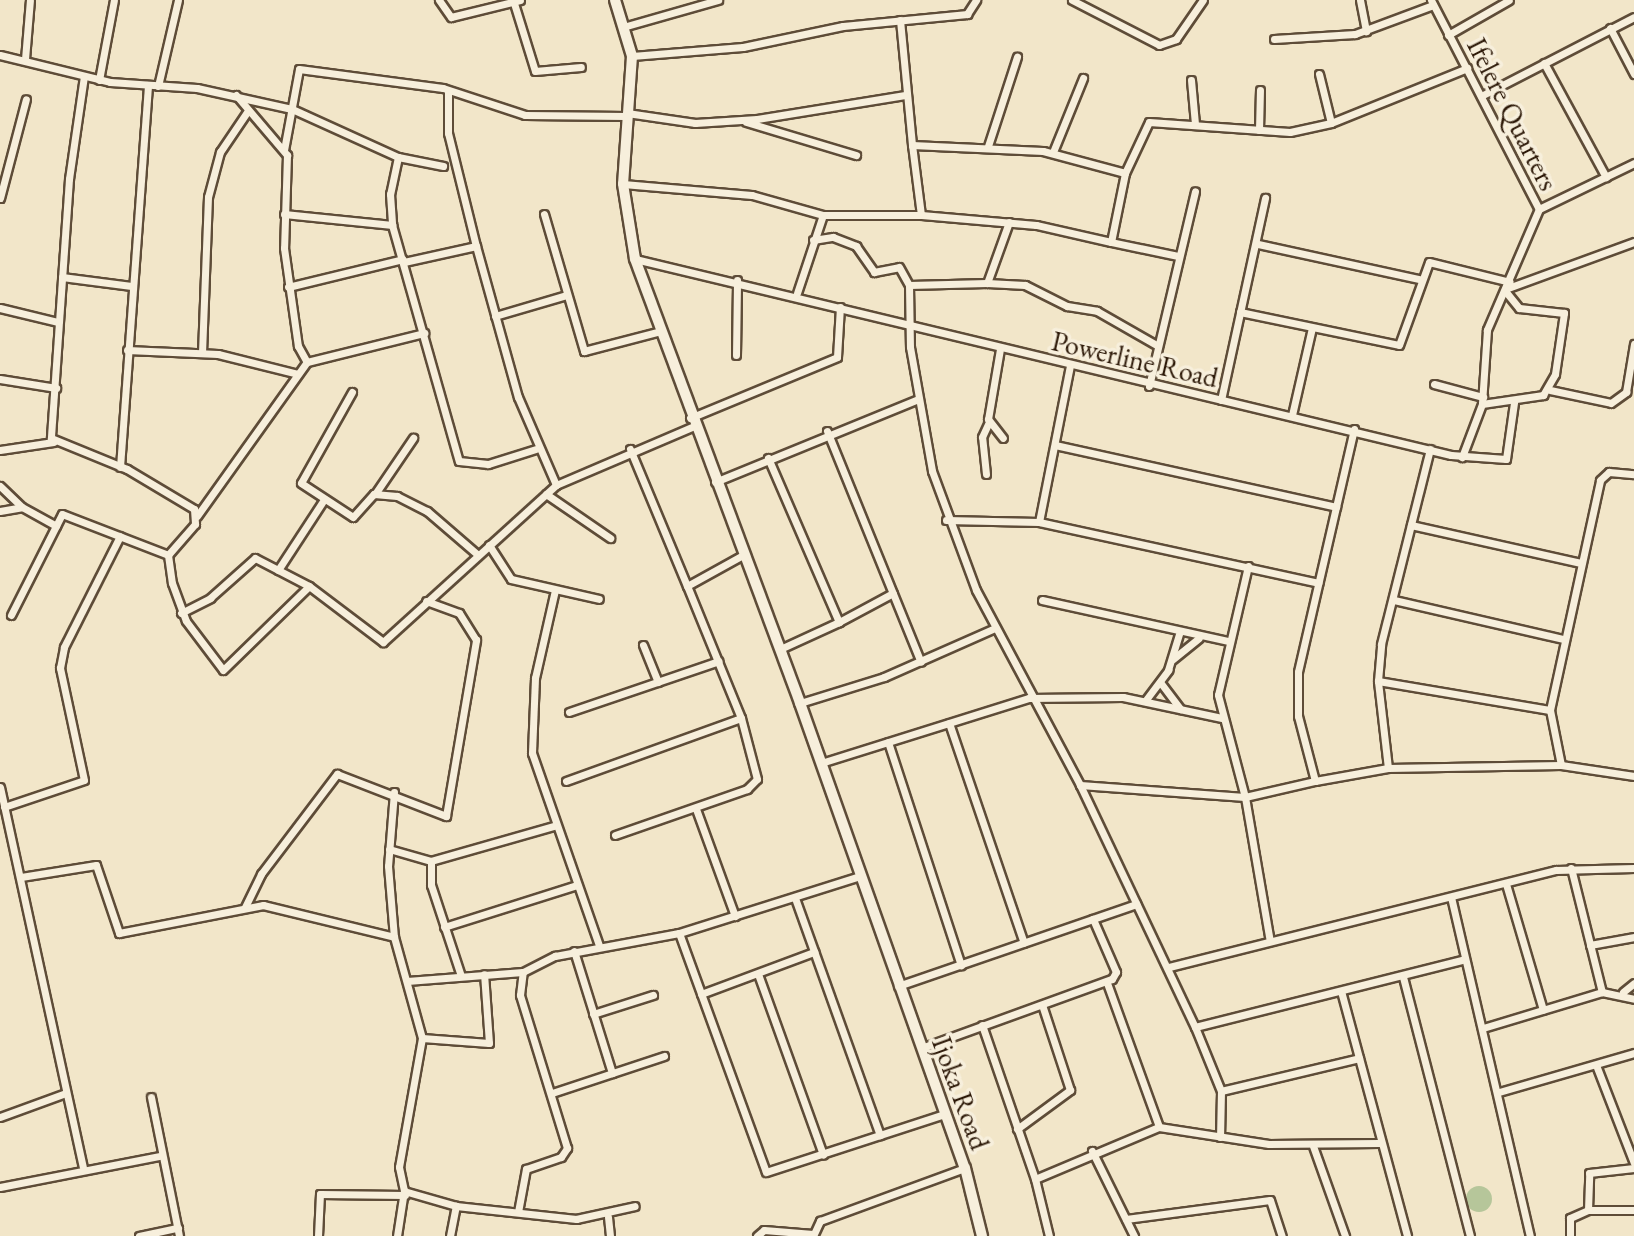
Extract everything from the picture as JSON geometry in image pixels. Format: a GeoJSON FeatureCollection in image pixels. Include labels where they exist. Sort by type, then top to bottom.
{"type":"FeatureCollection","features":[{"type":"Feature","properties":{"kind":"street"},"geometry":{"type":"LineString","coordinates":[[25,59],[30,0]]}},
{"type":"Feature","properties":{"kind":"street"},"geometry":{"type":"LineString","coordinates":[[99,80],[114,0]]}},
{"type":"Feature","properties":{"kind":"street"},"geometry":{"type":"LineString","coordinates":[[158,86],[178,0]]}},
{"type":"Feature","properties":{"kind":"street"},"geometry":{"type":"LineString","coordinates":[[439,0],[451,17],[515,0],[535,71],[581,67]]}},
{"type":"Feature","properties":{"kind":"street"},"geometry":{"type":"LineString","coordinates":[[615,0],[632,56],[743,47],[900,20],[967,14],[976,0]]}},
{"type":"Feature","properties":{"kind":"street"},"geometry":{"type":"LineString","coordinates":[[623,27],[696,4],[718,0]]}},
{"type":"Feature","properties":{"kind":"street"},"geometry":{"type":"LineString","coordinates":[[1072,0],[1159,45],[1176,39],[1203,0]]}},
{"type":"Feature","properties":{"kind":"street"},"geometry":{"type":"LineString","coordinates":[[1360,0],[1366,31]]}},
{"type":"Feature","properties":{"kind":"street"},"geometry":{"type":"LineString","coordinates":[[1448,35],[1509,0]]}},
{"type":"Feature","properties":{"kind":"street"},"geometry":{"type":"LineString","coordinates":[[1274,39],[1366,31],[1432,3]]}},
{"type":"Feature","properties":{"kind":"street","name":"Ifelere Quarters"},"geometry":{"type":"LineString","coordinates":[[1432,3],[1539,209],[1508,287],[1487,330],[1483,401],[1462,457]]}},
{"type":"Feature","properties":{"kind":"street"},"geometry":{"type":"LineString","coordinates":[[1481,96],[1634,17]]}},
{"type":"Feature","properties":{"kind":"street"},"geometry":{"type":"LineString","coordinates":[[900,20],[905,94],[921,215]]}},
{"type":"Feature","properties":{"kind":"street"},"geometry":{"type":"LineString","coordinates":[[1610,28],[1634,74]]}},
{"type":"Feature","properties":{"kind":"street"},"geometry":{"type":"LineString","coordinates":[[0,55],[25,59],[99,80],[236,95],[292,109],[398,157],[443,166]]}},
{"type":"Feature","properties":{"kind":"street","name":"Ijoka Road"},"geometry":{"type":"LineString","coordinates":[[632,56],[623,184],[635,259],[691,422],[800,703],[898,987],[965,1168],[982,1236]]}},
{"type":"Feature","properties":{"kind":"street"},"geometry":{"type":"LineString","coordinates":[[988,146],[1017,57]]}},
{"type":"Feature","properties":{"kind":"street"},"geometry":{"type":"LineString","coordinates":[[1544,63],[1606,177]]}},
{"type":"Feature","properties":{"kind":"street"},"geometry":{"type":"LineString","coordinates":[[1111,242],[1125,173],[1149,122],[1290,132],[1331,123],[1466,68]]}},
{"type":"Feature","properties":{"kind":"street"},"geometry":{"type":"LineString","coordinates":[[307,362],[288,287],[284,214],[284,150],[299,69],[448,91],[526,115],[627,115],[676,122],[742,120],[905,94]]}},
{"type":"Feature","properties":{"kind":"street"},"geometry":{"type":"LineString","coordinates":[[1319,74],[1331,123]]}},
{"type":"Feature","properties":{"kind":"street"},"geometry":{"type":"LineString","coordinates":[[54,442],[58,322],[85,76]]}},
{"type":"Feature","properties":{"kind":"street"},"geometry":{"type":"LineString","coordinates":[[1053,152],[1083,79]]}},
{"type":"Feature","properties":{"kind":"street"},"geometry":{"type":"LineString","coordinates":[[1191,80],[1195,124]]}},
{"type":"Feature","properties":{"kind":"street"},"geometry":{"type":"LineString","coordinates":[[120,467],[131,286],[148,85]]}},
{"type":"Feature","properties":{"kind":"street"},"geometry":{"type":"LineString","coordinates":[[1259,90],[1259,130]]}},
{"type":"Feature","properties":{"kind":"street"},"geometry":{"type":"LineString","coordinates":[[448,91],[449,141],[495,316],[536,449],[556,485]]}},
{"type":"Feature","properties":{"kind":"street"},"geometry":{"type":"LineString","coordinates":[[236,95],[247,112],[284,150]]}},
{"type":"Feature","properties":{"kind":"street"},"geometry":{"type":"LineString","coordinates":[[0,198],[26,99]]}},
{"type":"Feature","properties":{"kind":"street"},"geometry":{"type":"LineString","coordinates":[[202,353],[208,197],[220,152],[247,112]]}},
{"type":"Feature","properties":{"kind":"street"},"geometry":{"type":"LineString","coordinates":[[742,120],[856,155]]}},
{"type":"Feature","properties":{"kind":"street"},"geometry":{"type":"LineString","coordinates":[[912,145],[988,146],[1053,152],[1125,173]]}},
{"type":"Feature","properties":{"kind":"street"},"geometry":{"type":"LineString","coordinates":[[398,157],[390,194],[392,225],[461,464],[488,464],[536,449]]}},
{"type":"Feature","properties":{"kind":"street"},"geometry":{"type":"LineString","coordinates":[[1539,209],[1634,163]]}},
{"type":"Feature","properties":{"kind":"street"},"geometry":{"type":"LineString","coordinates":[[623,184],[752,195],[823,215],[921,215],[1009,222],[1178,256]]}},
{"type":"Feature","properties":{"kind":"street"},"geometry":{"type":"LineString","coordinates":[[1149,386],[1195,191]]}},
{"type":"Feature","properties":{"kind":"street"},"geometry":{"type":"LineString","coordinates":[[1220,400],[1258,244],[1265,198]]}},
{"type":"Feature","properties":{"kind":"street"},"geometry":{"type":"LineString","coordinates":[[284,214],[392,225]]}},
{"type":"Feature","properties":{"kind":"street"},"geometry":{"type":"LineString","coordinates":[[544,214],[584,351],[661,331]]}},
{"type":"Feature","properties":{"kind":"street"},"geometry":{"type":"LineString","coordinates":[[797,293],[823,215]]}},
{"type":"Feature","properties":{"kind":"street"},"geometry":{"type":"LineString","coordinates":[[987,283],[1009,222]]}},
{"type":"Feature","properties":{"kind":"street"},"geometry":{"type":"LineString","coordinates":[[813,240],[833,237],[856,246],[874,272],[900,267],[909,285],[909,323],[918,399],[946,520],[1029,698],[1080,785],[1169,967],[1222,1091],[1220,1137]]}},
{"type":"Feature","properties":{"kind":"street"},"geometry":{"type":"LineString","coordinates":[[1240,312],[1403,344],[1419,279],[1436,260],[1508,287],[1634,242]]}},
{"type":"Feature","properties":{"kind":"street"},"geometry":{"type":"LineString","coordinates":[[1258,244],[1419,279]]}},
{"type":"Feature","properties":{"kind":"street"},"geometry":{"type":"LineString","coordinates":[[288,287],[476,246]]}},
{"type":"Feature","properties":{"kind":"street","name":"Powerline Road"},"geometry":{"type":"LineString","coordinates":[[635,259],[797,293],[840,307],[1149,386],[1354,429],[1462,457],[1507,457],[1514,403]]}},
{"type":"Feature","properties":{"kind":"street"},"geometry":{"type":"LineString","coordinates":[[62,277],[131,286]]}},
{"type":"Feature","properties":{"kind":"street"},"geometry":{"type":"LineString","coordinates":[[736,355],[737,280]]}},
{"type":"Feature","properties":{"kind":"street"},"geometry":{"type":"LineString","coordinates":[[909,285],[1025,285],[1062,304],[1097,311],[1158,346]]}},
{"type":"Feature","properties":{"kind":"street"},"geometry":{"type":"LineString","coordinates":[[1508,287],[1519,308],[1565,316],[1550,390]]}},
{"type":"Feature","properties":{"kind":"street"},"geometry":{"type":"LineString","coordinates":[[495,316],[567,295]]}},
{"type":"Feature","properties":{"kind":"street"},"geometry":{"type":"LineString","coordinates":[[181,613],[210,598],[255,558],[309,586],[383,642],[556,485],[630,449],[838,357],[840,307]]}},
{"type":"Feature","properties":{"kind":"street"},"geometry":{"type":"LineString","coordinates":[[0,308],[58,322]]}},
{"type":"Feature","properties":{"kind":"street"},"geometry":{"type":"LineString","coordinates":[[1292,415],[1312,328]]}},
{"type":"Feature","properties":{"kind":"street"},"geometry":{"type":"LineString","coordinates":[[309,586],[225,670],[201,646],[181,613],[169,555],[307,362],[424,333]]}},
{"type":"Feature","properties":{"kind":"street"},"geometry":{"type":"LineString","coordinates":[[1434,384],[1483,401],[1514,403],[1550,390],[1611,403],[1626,392],[1634,344]]}},
{"type":"Feature","properties":{"kind":"street"},"geometry":{"type":"LineString","coordinates":[[986,474],[982,437],[989,422],[1000,349]]}},
{"type":"Feature","properties":{"kind":"street"},"geometry":{"type":"LineString","coordinates":[[127,350],[202,353],[298,374]]}},
{"type":"Feature","properties":{"kind":"street"},"geometry":{"type":"LineString","coordinates":[[1039,522],[1070,366]]}},
{"type":"Feature","properties":{"kind":"street"},"geometry":{"type":"LineString","coordinates":[[0,379],[56,388]]}},
{"type":"Feature","properties":{"kind":"street"},"geometry":{"type":"LineString","coordinates":[[352,392],[301,478],[323,501],[353,517],[374,494],[413,438]]}},
{"type":"Feature","properties":{"kind":"street"},"geometry":{"type":"LineString","coordinates":[[715,482],[827,431],[918,399]]}},
{"type":"Feature","properties":{"kind":"street"},"geometry":{"type":"LineString","coordinates":[[989,422],[1003,438]]}},
{"type":"Feature","properties":{"kind":"street"},"geometry":{"type":"LineString","coordinates":[[1315,781],[1296,698],[1318,583],[1354,429]]}},
{"type":"Feature","properties":{"kind":"street"},"geometry":{"type":"LineString","coordinates":[[827,431],[921,662]]}},
{"type":"Feature","properties":{"kind":"street"},"geometry":{"type":"LineString","coordinates":[[0,450],[54,442],[120,467],[186,502],[197,516]]}},
{"type":"Feature","properties":{"kind":"street"},"geometry":{"type":"LineString","coordinates":[[1055,445],[1336,507]]}},
{"type":"Feature","properties":{"kind":"street"},"geometry":{"type":"LineString","coordinates":[[615,835],[696,809],[747,789],[757,779],[741,718],[630,449]]}},
{"type":"Feature","properties":{"kind":"street"},"geometry":{"type":"LineString","coordinates":[[1388,768],[1378,681],[1394,600],[1430,449]]}},
{"type":"Feature","properties":{"kind":"street"},"geometry":{"type":"LineString","coordinates":[[768,458],[839,622]]}},
{"type":"Feature","properties":{"kind":"street"},"geometry":{"type":"LineString","coordinates":[[1561,765],[1550,710],[1563,639],[1600,480],[1609,472],[1634,474]]}},
{"type":"Feature","properties":{"kind":"street"},"geometry":{"type":"LineString","coordinates":[[0,486],[22,507],[56,526]]}},
{"type":"Feature","properties":{"kind":"street"},"geometry":{"type":"LineString","coordinates":[[374,494],[387,492],[427,511],[477,554]]}},
{"type":"Feature","properties":{"kind":"street"},"geometry":{"type":"LineString","coordinates":[[546,494],[610,538]]}},
{"type":"Feature","properties":{"kind":"street"},"geometry":{"type":"LineString","coordinates":[[278,570],[323,501]]}},
{"type":"Feature","properties":{"kind":"street"},"geometry":{"type":"LineString","coordinates":[[0,511],[22,507]]}},
{"type":"Feature","properties":{"kind":"street"},"geometry":{"type":"LineString","coordinates":[[11,615],[56,526],[70,512],[169,555]]}},
{"type":"Feature","properties":{"kind":"street"},"geometry":{"type":"LineString","coordinates":[[946,520],[1039,522],[1318,583]]}},
{"type":"Feature","properties":{"kind":"street"},"geometry":{"type":"LineString","coordinates":[[1411,525],[1581,563]]}},
{"type":"Feature","properties":{"kind":"street"},"geometry":{"type":"LineString","coordinates":[[4,807],[84,780],[60,668],[64,647],[120,536]]}},
{"type":"Feature","properties":{"kind":"street"},"geometry":{"type":"LineString","coordinates":[[489,545],[511,579],[599,599]]}},
{"type":"Feature","properties":{"kind":"street"},"geometry":{"type":"LineString","coordinates":[[687,586],[743,555]]}},
{"type":"Feature","properties":{"kind":"street"},"geometry":{"type":"LineString","coordinates":[[1248,566],[1228,641],[1218,695],[1245,797],[1270,941]]}},
{"type":"Feature","properties":{"kind":"street"},"geometry":{"type":"LineString","coordinates":[[555,590],[535,678],[531,740],[554,825],[599,945]]}},
{"type":"Feature","properties":{"kind":"street"},"geometry":{"type":"LineString","coordinates":[[780,649],[893,593]]}},
{"type":"Feature","properties":{"kind":"street"},"geometry":{"type":"LineString","coordinates":[[1042,600],[1200,638],[1228,641]]}},
{"type":"Feature","properties":{"kind":"street"},"geometry":{"type":"LineString","coordinates":[[1394,600],[1563,639]]}},
{"type":"Feature","properties":{"kind":"street"},"geometry":{"type":"LineString","coordinates":[[245,907],[261,874],[337,774],[394,792],[441,816],[451,803],[476,640],[458,613],[426,601]]}},
{"type":"Feature","properties":{"kind":"street"},"geometry":{"type":"LineString","coordinates":[[800,703],[921,662],[995,628]]}},
{"type":"Feature","properties":{"kind":"street"},"geometry":{"type":"LineString","coordinates":[[1145,701],[1160,682],[1171,661],[1179,633]]}},
{"type":"Feature","properties":{"kind":"street"},"geometry":{"type":"LineString","coordinates":[[1171,661],[1200,638]]}},
{"type":"Feature","properties":{"kind":"street"},"geometry":{"type":"LineString","coordinates":[[643,645],[658,682]]}},
{"type":"Feature","properties":{"kind":"street"},"geometry":{"type":"LineString","coordinates":[[569,712],[719,661]]}},
{"type":"Feature","properties":{"kind":"street"},"geometry":{"type":"LineString","coordinates":[[1378,681],[1550,710]]}},
{"type":"Feature","properties":{"kind":"street"},"geometry":{"type":"LineString","coordinates":[[1160,682],[1180,709]]}},
{"type":"Feature","properties":{"kind":"street"},"geometry":{"type":"LineString","coordinates":[[821,763],[1029,698],[1082,694],[1145,701],[1222,718]]}},
{"type":"Feature","properties":{"kind":"street"},"geometry":{"type":"LineString","coordinates":[[566,781],[741,718]]}},
{"type":"Feature","properties":{"kind":"street"},"geometry":{"type":"LineString","coordinates":[[949,723],[1024,943]]}},
{"type":"Feature","properties":{"kind":"street"},"geometry":{"type":"LineString","coordinates":[[888,742],[961,965]]}},
{"type":"Feature","properties":{"kind":"street"},"geometry":{"type":"LineString","coordinates":[[1080,785],[1245,797],[1388,768],[1561,765],[1634,776]]}},
{"type":"Feature","properties":{"kind":"street"},"geometry":{"type":"LineString","coordinates":[[0,787],[22,877],[83,1167]]}},
{"type":"Feature","properties":{"kind":"street"},"geometry":{"type":"LineString","coordinates":[[394,792],[389,849],[394,937],[422,1038],[399,1167],[404,1193],[397,1236]]}},
{"type":"Feature","properties":{"kind":"street"},"geometry":{"type":"LineString","coordinates":[[696,809],[735,916]]}},
{"type":"Feature","properties":{"kind":"street"},"geometry":{"type":"LineString","coordinates":[[389,849],[431,861],[554,825]]}},
{"type":"Feature","properties":{"kind":"street"},"geometry":{"type":"LineString","coordinates":[[431,861],[431,885],[461,976]]}},
{"type":"Feature","properties":{"kind":"street"},"geometry":{"type":"LineString","coordinates":[[22,877],[96,865],[119,933],[245,907],[284,908],[394,937]]}},
{"type":"Feature","properties":{"kind":"street"},"geometry":{"type":"LineString","coordinates":[[1169,967],[1571,867],[1634,868]]}},
{"type":"Feature","properties":{"kind":"street"},"geometry":{"type":"LineString","coordinates":[[1571,867],[1602,992]]}},
{"type":"Feature","properties":{"kind":"street"},"geometry":{"type":"LineString","coordinates":[[407,981],[523,972],[574,951],[679,933],[860,876]]}},
{"type":"Feature","properties":{"kind":"street"},"geometry":{"type":"LineString","coordinates":[[1506,884],[1543,1010]]}},
{"type":"Feature","properties":{"kind":"street"},"geometry":{"type":"LineString","coordinates":[[444,927],[577,885]]}},
{"type":"Feature","properties":{"kind":"street"},"geometry":{"type":"LineString","coordinates":[[1451,897],[1462,960],[1500,1091],[1530,1236]]}},
{"type":"Feature","properties":{"kind":"street"},"geometry":{"type":"LineString","coordinates":[[795,898],[880,1135]]}},
{"type":"Feature","properties":{"kind":"street"},"geometry":{"type":"LineString","coordinates":[[898,987],[1136,904]]}},
{"type":"Feature","properties":{"kind":"street"},"geometry":{"type":"LineString","coordinates":[[921,1048],[1107,983],[1116,972],[1093,919]]}},
{"type":"Feature","properties":{"kind":"street"},"geometry":{"type":"LineString","coordinates":[[679,933],[764,1170],[823,1155],[944,1114]]}},
{"type":"Feature","properties":{"kind":"street"},"geometry":{"type":"LineString","coordinates":[[1590,946],[1634,937]]}},
{"type":"Feature","properties":{"kind":"street"},"geometry":{"type":"LineString","coordinates":[[574,951],[612,1073]]}},
{"type":"Feature","properties":{"kind":"street"},"geometry":{"type":"LineString","coordinates":[[701,994],[814,952]]}},
{"type":"Feature","properties":{"kind":"street"},"geometry":{"type":"LineString","coordinates":[[1195,1027],[1404,977],[1462,960]]}},
{"type":"Feature","properties":{"kind":"street"},"geometry":{"type":"LineString","coordinates":[[518,1212],[526,1169],[561,1157],[567,1148],[520,995],[523,972]]}},
{"type":"Feature","properties":{"kind":"street"},"geometry":{"type":"LineString","coordinates":[[422,1038],[489,1043],[484,974]]}},
{"type":"Feature","properties":{"kind":"street"},"geometry":{"type":"LineString","coordinates":[[758,974],[823,1155]]}},
{"type":"Feature","properties":{"kind":"street"},"geometry":{"type":"LineString","coordinates":[[1404,977],[1470,1236]]}},
{"type":"Feature","properties":{"kind":"street"},"geometry":{"type":"LineString","coordinates":[[1107,983],[1159,1127]]}},
{"type":"Feature","properties":{"kind":"street"},"geometry":{"type":"LineString","coordinates":[[1623,992],[1634,983]]}},
{"type":"Feature","properties":{"kind":"street"},"geometry":{"type":"LineString","coordinates":[[1341,991],[1379,1143],[1407,1236]]}},
{"type":"Feature","properties":{"kind":"street"},"geometry":{"type":"LineString","coordinates":[[1483,1028],[1602,992],[1623,992],[1634,999]]}},
{"type":"Feature","properties":{"kind":"street"},"geometry":{"type":"LineString","coordinates":[[593,1014],[653,995]]}},
{"type":"Feature","properties":{"kind":"street"},"geometry":{"type":"LineString","coordinates":[[1017,1129],[1070,1090],[1042,1005]]}},
{"type":"Feature","properties":{"kind":"street"},"geometry":{"type":"LineString","coordinates":[[982,1026],[1035,1179],[1049,1236]]}},
{"type":"Feature","properties":{"kind":"street"},"geometry":{"type":"LineString","coordinates":[[1500,1091],[1634,1053]]}},
{"type":"Feature","properties":{"kind":"street"},"geometry":{"type":"LineString","coordinates":[[552,1093],[664,1056]]}},
{"type":"Feature","properties":{"kind":"street"},"geometry":{"type":"LineString","coordinates":[[1222,1091],[1359,1058]]}},
{"type":"Feature","properties":{"kind":"street"},"geometry":{"type":"LineString","coordinates":[[1588,1210],[1590,1173],[1634,1166],[1596,1065]]}},
{"type":"Feature","properties":{"kind":"street"},"geometry":{"type":"LineString","coordinates":[[0,1117],[66,1093]]}},
{"type":"Feature","properties":{"kind":"street"},"geometry":{"type":"LineString","coordinates":[[139,1236],[178,1232],[160,1156],[151,1097]]}},
{"type":"Feature","properties":{"kind":"street"},"geometry":{"type":"LineString","coordinates":[[1035,1179],[1093,1151],[1159,1127],[1220,1137],[1313,1146],[1379,1143]]}},
{"type":"Feature","properties":{"kind":"street"},"geometry":{"type":"LineString","coordinates":[[1313,1146],[1345,1236]]}},
{"type":"Feature","properties":{"kind":"street"},"geometry":{"type":"LineString","coordinates":[[1093,1151],[1134,1236]]}},
{"type":"Feature","properties":{"kind":"street"},"geometry":{"type":"LineString","coordinates":[[0,1187],[83,1167],[160,1156]]}},
{"type":"Feature","properties":{"kind":"street"},"geometry":{"type":"LineString","coordinates":[[757,1236],[764,1230],[813,1235],[820,1221],[965,1168]]}},
{"type":"Feature","properties":{"kind":"street"},"geometry":{"type":"LineString","coordinates":[[318,1236],[320,1194],[404,1193],[456,1206],[608,1217],[635,1206]]}},
{"type":"Feature","properties":{"kind":"street"},"geometry":{"type":"LineString","coordinates":[[1126,1219],[1270,1200],[1282,1236]]}},
{"type":"Feature","properties":{"kind":"street"},"geometry":{"type":"LineString","coordinates":[[450,1236],[456,1206]]}},
{"type":"Feature","properties":{"kind":"street"},"geometry":{"type":"LineString","coordinates":[[454,1217],[466,1206]]}},
{"type":"Feature","properties":{"kind":"street"},"geometry":{"type":"LineString","coordinates":[[1570,1236],[1570,1218],[1588,1210],[1634,1210]]}},
{"type":"Feature","properties":{"kind":"street"},"geometry":{"type":"LineString","coordinates":[[608,1217],[610,1236]]}},
{"type":"Feature","properties":{"kind":"green space"},"geometry":{"type":"Polygon","coordinates":[[[1479,1186],[1488,1190],[1492,1199],[1488,1208],[1479,1212],[1470,1208],[1466,1199],[1470,1190],[1479,1186]]]}}]}
